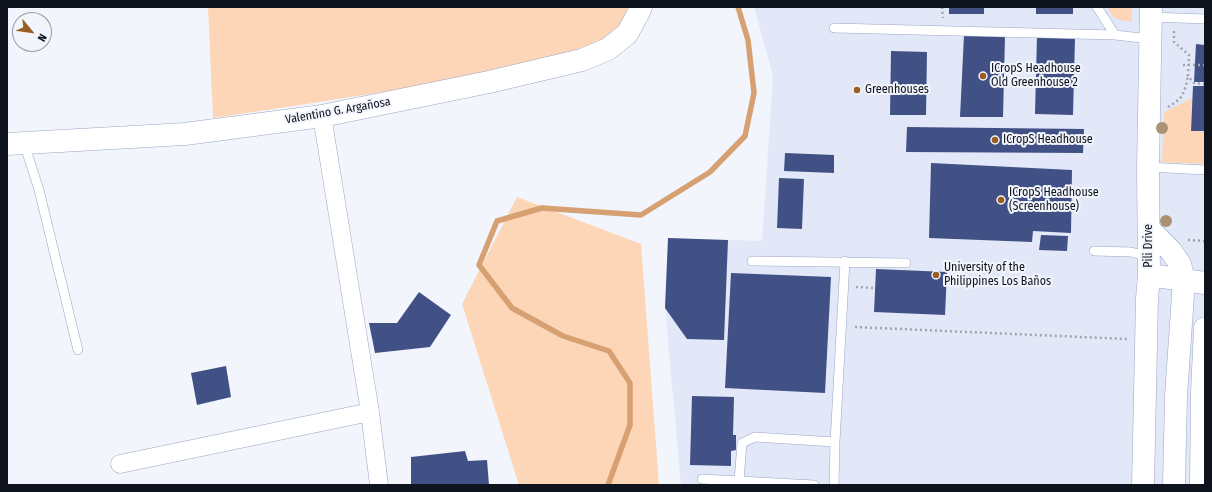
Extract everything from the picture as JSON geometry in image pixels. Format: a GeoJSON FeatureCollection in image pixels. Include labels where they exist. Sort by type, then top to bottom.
{"type":"FeatureCollection","features":[{"type":"Feature","properties":{"kind":"street","name":"Valentino G. Argañosa"},"geometry":{"type":"LineString","coordinates":[[15,144],[185,134],[322,116],[489,82],[582,60],[608,49],[627,34],[641,7]]}},
{"type":"Feature","properties":{"kind":"street","name":"Pili Drive"},"geometry":{"type":"LineString","coordinates":[[1143,485],[1149,266],[1148,167],[1151,12]]}},
{"type":"Feature","properties":{"kind":"street"},"geometry":{"type":"LineString","coordinates":[[322,116],[370,412],[379,485]]}},
{"type":"Feature","properties":{"kind":"street"},"geometry":{"type":"LineString","coordinates":[[1149,229],[1172,251],[1180,264],[1184,280],[1176,396],[1174,485]]}},
{"type":"Feature","properties":{"kind":"street"},"geometry":{"type":"LineString","coordinates":[[1149,266],[1184,280],[1205,283]]}},
{"type":"Feature","properties":{"kind":"street"},"geometry":{"type":"LineString","coordinates":[[1201,485],[1202,392],[1205,328]]}},
{"type":"Feature","properties":{"kind":"street"},"geometry":{"type":"LineString","coordinates":[[120,464],[370,412]]}},
{"type":"Feature","properties":{"kind":"lane"},"geometry":{"type":"LineString","coordinates":[[1097,7],[1115,35]]}},
{"type":"Feature","properties":{"kind":"lane"},"geometry":{"type":"LineString","coordinates":[[1151,12],[1175,18],[1205,19]]}},
{"type":"Feature","properties":{"kind":"lane"},"geometry":{"type":"LineString","coordinates":[[834,28],[1115,35],[1151,39]]}},
{"type":"Feature","properties":{"kind":"lane"},"geometry":{"type":"LineString","coordinates":[[15,144],[39,190],[78,350]]}},
{"type":"Feature","properties":{"kind":"lane"},"geometry":{"type":"LineString","coordinates":[[1148,167],[1205,170]]}},
{"type":"Feature","properties":{"kind":"lane"},"geometry":{"type":"LineString","coordinates":[[1094,251],[1131,252],[1149,266]]}},
{"type":"Feature","properties":{"kind":"lane"},"geometry":{"type":"LineString","coordinates":[[752,261],[845,261],[906,263]]}},
{"type":"Feature","properties":{"kind":"lane"},"geometry":{"type":"LineString","coordinates":[[834,485],[845,261]]}},
{"type":"Feature","properties":{"kind":"lane"},"geometry":{"type":"LineString","coordinates":[[739,481],[742,443],[755,437],[835,442]]}},
{"type":"Feature","properties":{"kind":"lane"},"geometry":{"type":"LineString","coordinates":[[702,479],[814,485]]}},
{"type":"Feature","properties":{"kind":"path"},"geometry":{"type":"LineString","coordinates":[[1175,18],[1174,42],[1189,55],[1188,76],[1194,83],[1205,84]]}},
{"type":"Feature","properties":{"kind":"path"},"geometry":{"type":"LineString","coordinates":[[1183,65],[1205,65]]}},
{"type":"Feature","properties":{"kind":"path"},"geometry":{"type":"LineString","coordinates":[[843,287],[875,288]]}},
{"type":"Feature","properties":{"kind":"path"},"geometry":{"type":"LineString","coordinates":[[842,326],[1128,339]]}},
{"type":"Feature","properties":{"kind":"shaded area"},"geometry":{"type":"Polygon","coordinates":[[[208,7],[636,7],[613,44],[552,65],[213,118],[208,7]]]}},
{"type":"Feature","properties":{"kind":"shaded area","name":"University of the Philippines Los Baños"},"geometry":{"type":"Polygon","coordinates":[[[754,7],[1205,7],[1205,485],[681,485],[665,308],[668,238],[762,241],[773,76],[754,7]]]}},
{"type":"Feature","properties":{"kind":"shaded area"},"geometry":{"type":"Polygon","coordinates":[[[1107,7],[1132,7],[1132,22],[1114,18],[1107,7]]]}},
{"type":"Feature","properties":{"kind":"shaded area"},"geometry":{"type":"Polygon","coordinates":[[[1192,98],[1191,131],[1205,132],[1205,164],[1162,162],[1164,112],[1192,98]]]}},
{"type":"Feature","properties":{"kind":"shaded area"},"geometry":{"type":"Polygon","coordinates":[[[517,197],[641,244],[659,485],[519,485],[462,304],[517,197]]]}},
{"type":"Feature","properties":{"kind":"building"},"geometry":{"type":"Polygon","coordinates":[[[949,7],[984,7],[984,14],[949,14],[949,7]]]}},
{"type":"Feature","properties":{"kind":"building"},"geometry":{"type":"Polygon","coordinates":[[[1036,7],[1073,7],[1073,14],[1036,14],[1036,7]]]}},
{"type":"Feature","properties":{"kind":"building","name":"ICropS Headhouse Old Greenhouse 2"},"geometry":{"type":"Polygon","coordinates":[[[964,35],[1005,36],[1003,117],[960,117],[964,35]]]}},
{"type":"Feature","properties":{"kind":"building"},"geometry":{"type":"Polygon","coordinates":[[[1037,36],[1075,38],[1073,115],[1035,114],[1037,36]]]}},
{"type":"Feature","properties":{"kind":"building"},"geometry":{"type":"Polygon","coordinates":[[[1196,44],[1205,45],[1205,82],[1194,82],[1196,44]]]}},
{"type":"Feature","properties":{"kind":"building"},"geometry":{"type":"Polygon","coordinates":[[[891,51],[927,52],[926,115],[890,115],[891,51]]]}},
{"type":"Feature","properties":{"kind":"building"},"geometry":{"type":"Polygon","coordinates":[[[1193,86],[1205,86],[1205,131],[1191,131],[1193,86]]]}},
{"type":"Feature","properties":{"kind":"building","name":"ICropS Headhouse"},"geometry":{"type":"Polygon","coordinates":[[[907,127],[1084,129],[1083,153],[906,152],[907,127]]]}},
{"type":"Feature","properties":{"kind":"building"},"geometry":{"type":"Polygon","coordinates":[[[785,153],[834,155],[834,173],[784,171],[785,153]]]}},
{"type":"Feature","properties":{"kind":"building","name":"ICropS Headhouse (Screenhouse)"},"geometry":{"type":"Polygon","coordinates":[[[931,163],[1072,170],[1071,233],[1033,231],[1032,242],[929,238],[931,163]]]}},
{"type":"Feature","properties":{"kind":"building"},"geometry":{"type":"Polygon","coordinates":[[[779,178],[804,179],[802,229],[777,228],[779,178]]]}},
{"type":"Feature","properties":{"kind":"building"},"geometry":{"type":"Polygon","coordinates":[[[1041,235],[1068,236],[1067,251],[1039,250],[1041,235]]]}},
{"type":"Feature","properties":{"kind":"building"},"geometry":{"type":"Polygon","coordinates":[[[668,238],[728,240],[724,340],[687,339],[665,308],[668,238]]]}},
{"type":"Feature","properties":{"kind":"building"},"geometry":{"type":"Polygon","coordinates":[[[876,269],[947,272],[945,315],[874,312],[876,269]]]}},
{"type":"Feature","properties":{"kind":"building"},"geometry":{"type":"Polygon","coordinates":[[[731,273],[831,277],[825,393],[725,388],[731,273]]]}},
{"type":"Feature","properties":{"kind":"building"},"geometry":{"type":"Polygon","coordinates":[[[419,292],[451,315],[430,347],[375,353],[369,323],[397,323],[419,292]]]}},
{"type":"Feature","properties":{"kind":"building"},"geometry":{"type":"Polygon","coordinates":[[[226,366],[231,397],[197,405],[191,373],[226,366]]]}},
{"type":"Feature","properties":{"kind":"building"},"geometry":{"type":"Polygon","coordinates":[[[692,396],[734,397],[733,435],[736,435],[736,450],[731,451],[731,466],[690,465],[692,396]]]}},
{"type":"Feature","properties":{"kind":"building"},"geometry":{"type":"Polygon","coordinates":[[[465,451],[468,461],[487,460],[489,485],[411,485],[411,457],[465,451]]]}},
{"type":"Feature","properties":{"kind":"waterway"},"geometry":{"type":"LineString","coordinates":[[608,485],[630,425],[630,383],[609,351],[563,336],[512,308],[479,265],[497,221],[542,208],[641,215],[710,172],[745,136],[754,93],[748,40],[738,7]]}},
{"type":"Feature","properties":{"kind":"place","name":"ICropS Headhouse Old Greenhouse 2"},"geometry":{"type":"Point","coordinates":[983,76]}},
{"type":"Feature","properties":{"kind":"place","name":"Greenhouses"},"geometry":{"type":"Point","coordinates":[857,90]}},
{"type":"Feature","properties":{"kind":"place","name":"ICropS Headhouse"},"geometry":{"type":"Point","coordinates":[995,140]}},
{"type":"Feature","properties":{"kind":"place","name":"ICropS Headhouse (Screenhouse)"},"geometry":{"type":"Point","coordinates":[1001,200]}},
{"type":"Feature","properties":{"kind":"place","name":"University of the Philippines Los Baños"},"geometry":{"type":"Point","coordinates":[936,275]}}]}
